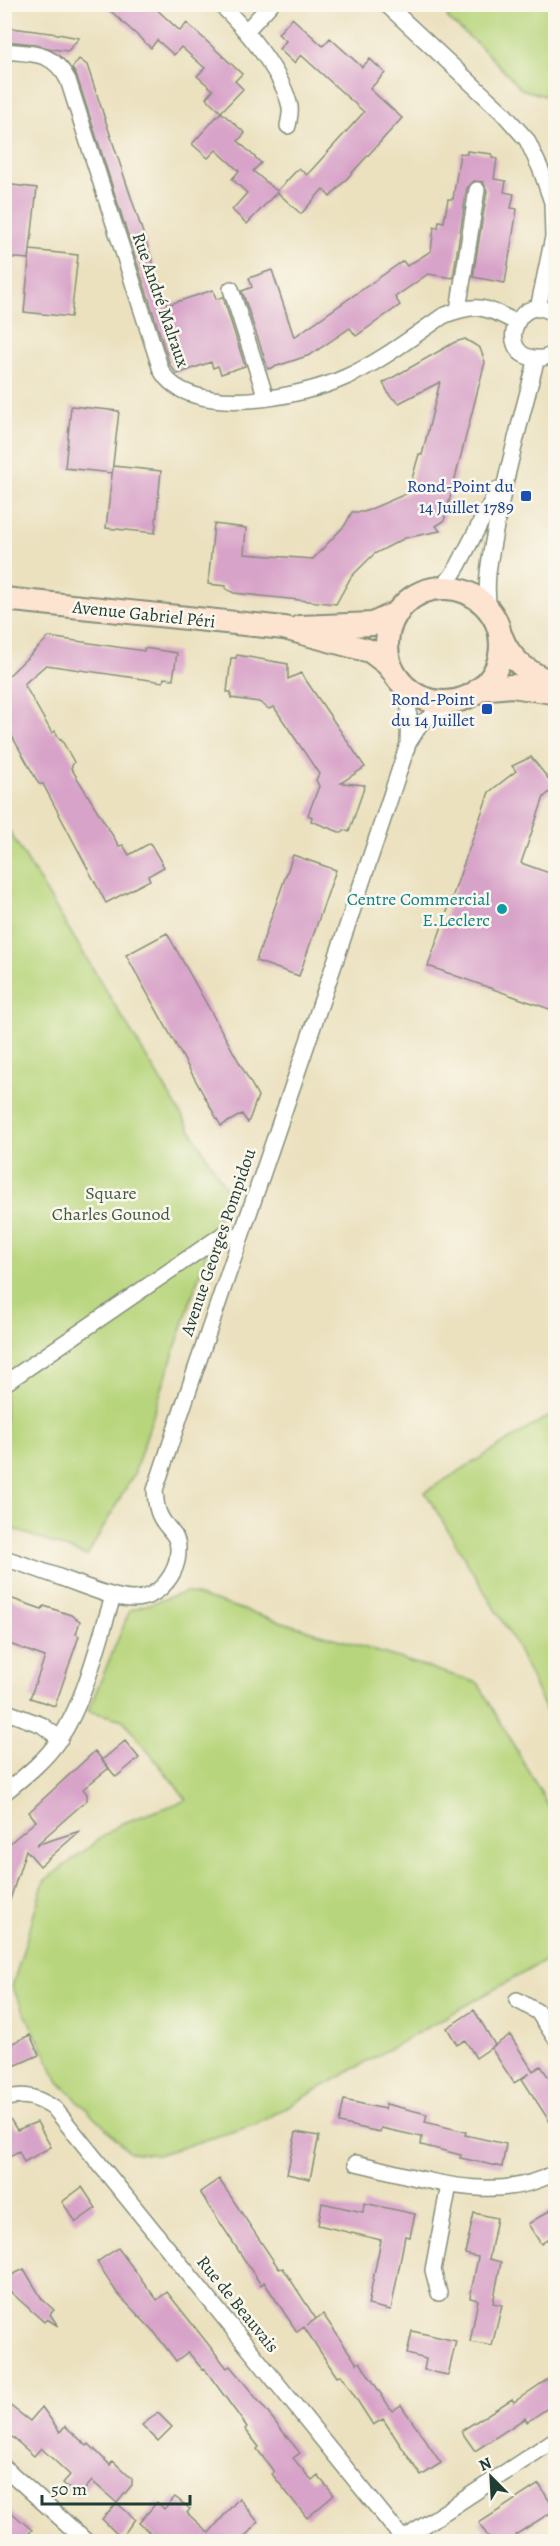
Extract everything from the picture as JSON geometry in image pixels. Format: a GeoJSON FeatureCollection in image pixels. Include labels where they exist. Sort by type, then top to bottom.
{"type":"FeatureCollection","features":[{"type":"Feature","properties":{"kind":"main road"},"geometry":{"type":"LineString","coordinates":[[500,635],[500,657],[494,673],[479,689],[459,699],[436,701],[420,696],[399,678],[389,658],[387,641],[391,625],[398,612],[411,598],[427,590],[461,590],[476,597],[489,609],[506,649],[521,666],[555,685]]}},
{"type":"Feature","properties":{"kind":"main road","name":"Avenue Gabriel Péri"},"geometry":{"type":"LineString","coordinates":[[4,599],[284,628],[370,651],[399,678]]}},
{"type":"Feature","properties":{"kind":"main road","name":"Avenue Gabriel Péri"},"geometry":{"type":"LineString","coordinates":[[284,628],[373,624],[398,612]]}},
{"type":"Feature","properties":{"kind":"main road"},"geometry":{"type":"LineString","coordinates":[[479,689],[512,686],[555,693]]}},
{"type":"Feature","properties":{"kind":"street"},"geometry":{"type":"LineString","coordinates":[[220,4],[247,30],[285,88],[290,110],[288,126]]}},
{"type":"Feature","properties":{"kind":"street"},"geometry":{"type":"LineString","coordinates":[[247,30],[271,4]]}},
{"type":"Feature","properties":{"kind":"street"},"geometry":{"type":"LineString","coordinates":[[386,4],[503,112],[527,140],[552,202],[553,237],[538,309]]}},
{"type":"Feature","properties":{"kind":"street","name":"Rue André Malraux"},"geometry":{"type":"LineString","coordinates":[[4,51],[43,55],[54,61],[68,80],[166,379],[193,395],[215,401],[266,398],[323,386],[346,378],[443,316],[458,310],[487,308],[516,322]]}},
{"type":"Feature","properties":{"kind":"street"},"geometry":{"type":"LineString","coordinates":[[458,310],[477,190]]}},
{"type":"Feature","properties":{"kind":"street"},"geometry":{"type":"LineString","coordinates":[[231,289],[266,398]]}},
{"type":"Feature","properties":{"kind":"street"},"geometry":{"type":"LineString","coordinates":[[555,316],[546,310],[525,312],[516,322],[513,330],[516,346],[529,357],[545,357],[555,351]]}},
{"type":"Feature","properties":{"kind":"street"},"geometry":{"type":"LineString","coordinates":[[489,609],[486,582],[506,473],[537,358]]}},
{"type":"Feature","properties":{"kind":"street"},"geometry":{"type":"LineString","coordinates":[[437,589],[451,577],[458,566],[506,473]]}},
{"type":"Feature","properties":{"kind":"street","name":"Avenue Georges Pompidou"},"geometry":{"type":"LineString","coordinates":[[399,678],[409,706],[408,744]]}},
{"type":"Feature","properties":{"kind":"street","name":"Avenue Georges Pompidou"},"geometry":{"type":"LineString","coordinates":[[4,1558],[113,1597],[133,1599],[151,1595],[169,1581],[177,1564],[178,1546],[173,1531],[156,1508],[155,1490],[309,1043],[408,744],[422,723],[459,699]]}},
{"type":"Feature","properties":{"kind":"street"},"geometry":{"type":"LineString","coordinates":[[4,1384],[225,1233],[240,1238]]}},
{"type":"Feature","properties":{"kind":"street"},"geometry":{"type":"LineString","coordinates":[[4,1793],[34,1768],[60,1739],[76,1709],[113,1597]]}},
{"type":"Feature","properties":{"kind":"street"},"geometry":{"type":"LineString","coordinates":[[4,1711],[42,1725],[60,1739]]}},
{"type":"Feature","properties":{"kind":"street"},"geometry":{"type":"LineString","coordinates":[[517,2000],[538,2012],[555,2039]]}},
{"type":"Feature","properties":{"kind":"street","name":"Rue de Beauvais"},"geometry":{"type":"LineString","coordinates":[[4,2099],[21,2094],[39,2098],[55,2109],[401,2540]]}},
{"type":"Feature","properties":{"kind":"street"},"geometry":{"type":"LineString","coordinates":[[356,2163],[449,2186],[505,2188],[530,2183],[555,2172]]}},
{"type":"Feature","properties":{"kind":"street"},"geometry":{"type":"LineString","coordinates":[[439,2293],[433,2270],[449,2186]]}},
{"type":"Feature","properties":{"kind":"street"},"geometry":{"type":"LineString","coordinates":[[401,2540],[555,2439]]}},
{"type":"Feature","properties":{"kind":"street"},"geometry":{"type":"LineString","coordinates":[[4,2467],[87,2541]]}},
{"type":"Feature","properties":{"kind":"green space"},"geometry":{"type":"Polygon","coordinates":[[[446,5],[555,5],[555,99],[521,89],[480,46],[448,19],[446,5]]]}},
{"type":"Feature","properties":{"kind":"green space","name":"Square Charles Gounod"},"geometry":{"type":"Polygon","coordinates":[[[5,824],[227,1190],[134,1474],[87,1556],[5,1526],[5,824]]]}},
{"type":"Feature","properties":{"kind":"green space"},"geometry":{"type":"Polygon","coordinates":[[[555,1412],[555,1730],[514,1641],[425,1492],[555,1412]]]}},
{"type":"Feature","properties":{"kind":"green space"},"geometry":{"type":"Polygon","coordinates":[[[186,1592],[478,1683],[555,1817],[555,1955],[257,2124],[157,2155],[130,2152],[59,2082],[12,1987],[44,1881],[120,1824],[187,1800],[123,1720],[88,1711],[130,1610],[186,1592]]]}},
{"type":"Feature","properties":{"kind":"building"},"geometry":{"type":"Polygon","coordinates":[[[103,4],[151,4],[180,31],[187,23],[242,74],[235,81],[243,89],[221,112],[206,98],[213,90],[197,76],[205,68],[181,47],[174,55],[157,40],[151,48],[103,4]]]}},
{"type":"Feature","properties":{"kind":"building"},"geometry":{"type":"Polygon","coordinates":[[[292,18],[323,46],[330,38],[362,67],[370,59],[385,73],[370,89],[402,118],[330,197],[323,189],[301,214],[277,192],[247,224],[232,210],[247,193],[232,179],[239,171],[216,150],[208,158],[192,144],[221,112],[245,133],[238,141],[261,163],[253,171],[277,191],[299,168],[307,175],[364,112],[301,55],[294,63],[279,49],[286,41],[278,34],[292,18]]]}},
{"type":"Feature","properties":{"kind":"building"},"geometry":{"type":"Polygon","coordinates":[[[4,27],[79,38],[68,51],[51,49],[34,44],[4,41],[4,27]]]}},
{"type":"Feature","properties":{"kind":"building"},"geometry":{"type":"Polygon","coordinates":[[[79,59],[87,65],[167,305],[213,290],[216,299],[223,297],[245,366],[221,374],[218,366],[213,368],[211,362],[177,374],[170,365],[77,77],[72,68],[79,59]]]}},
{"type":"Feature","properties":{"kind":"building"},"geometry":{"type":"Polygon","coordinates":[[[467,151],[492,154],[492,158],[497,159],[494,179],[506,181],[504,192],[514,194],[511,208],[517,209],[505,283],[473,277],[487,191],[483,182],[474,181],[467,188],[453,278],[428,274],[395,297],[400,305],[356,336],[350,328],[310,355],[268,369],[242,291],[252,287],[249,278],[272,270],[294,337],[403,261],[407,266],[431,251],[434,227],[438,228],[439,221],[444,222],[448,199],[453,199],[460,153],[467,154],[467,151]]]}},
{"type":"Feature","properties":{"kind":"building"},"geometry":{"type":"Polygon","coordinates":[[[4,184],[37,188],[29,259],[4,257],[4,184]]]}},
{"type":"Feature","properties":{"kind":"building"},"geometry":{"type":"Polygon","coordinates":[[[30,250],[78,255],[71,317],[24,312],[30,250]]]}},
{"type":"Feature","properties":{"kind":"building"},"geometry":{"type":"Polygon","coordinates":[[[465,339],[480,348],[485,362],[444,521],[436,526],[440,531],[405,538],[374,554],[351,577],[336,604],[234,593],[226,589],[226,586],[208,584],[214,524],[246,528],[244,554],[313,559],[345,525],[352,512],[364,512],[408,493],[419,454],[422,455],[440,382],[399,403],[390,396],[383,383],[455,342],[465,339]]]}},
{"type":"Feature","properties":{"kind":"building"},"geometry":{"type":"Polygon","coordinates":[[[71,406],[119,411],[112,473],[65,468],[71,406]]]}},
{"type":"Feature","properties":{"kind":"building"},"geometry":{"type":"Polygon","coordinates":[[[113,466],[161,471],[155,533],[106,528],[113,466]]]}},
{"type":"Feature","properties":{"kind":"building"},"geometry":{"type":"Polygon","coordinates":[[[49,637],[144,651],[144,648],[177,653],[173,679],[164,678],[163,682],[46,665],[24,684],[52,733],[55,731],[61,739],[74,762],[71,768],[119,846],[123,845],[129,855],[150,843],[164,867],[148,876],[150,880],[106,903],[43,784],[39,784],[4,722],[4,680],[49,637]]]}},
{"type":"Feature","properties":{"kind":"building"},"geometry":{"type":"Polygon","coordinates":[[[237,655],[288,664],[288,679],[301,673],[365,767],[341,783],[365,785],[349,832],[344,830],[342,833],[311,821],[312,817],[308,815],[319,786],[316,780],[319,774],[274,707],[269,709],[259,702],[231,698],[231,692],[227,692],[231,658],[236,658],[237,655]]]}},
{"type":"Feature","properties":{"kind":"building","name":"Centre Commercial E.Leclerc"},"geometry":{"type":"Polygon","coordinates":[[[531,757],[555,787],[544,797],[521,863],[555,875],[555,1011],[428,966],[489,792],[516,771],[512,766],[531,757]]]}},
{"type":"Feature","properties":{"kind":"building"},"geometry":{"type":"Polygon","coordinates":[[[293,855],[336,870],[299,976],[256,961],[293,855]]]}},
{"type":"Feature","properties":{"kind":"building"},"geometry":{"type":"Polygon","coordinates":[[[167,933],[258,1096],[248,1123],[242,1114],[221,1126],[126,955],[167,933]]]}},
{"type":"Feature","properties":{"kind":"building"},"geometry":{"type":"Polygon","coordinates":[[[4,1596],[42,1609],[44,1606],[71,1615],[80,1621],[76,1634],[79,1636],[55,1706],[30,1698],[45,1657],[4,1642],[4,1596]]]}},
{"type":"Feature","properties":{"kind":"building"},"geometry":{"type":"Polygon","coordinates":[[[125,1741],[139,1758],[116,1777],[102,1760],[125,1741]]]}},
{"type":"Feature","properties":{"kind":"building"},"geometry":{"type":"Polygon","coordinates":[[[95,1751],[109,1768],[83,1789],[87,1794],[87,1800],[36,1845],[80,1831],[40,1866],[26,1850],[8,1906],[4,1905],[4,1848],[36,1821],[29,1812],[95,1751]]]}},
{"type":"Feature","properties":{"kind":"building"},"geometry":{"type":"Polygon","coordinates":[[[474,2010],[495,2045],[476,2058],[465,2040],[457,2045],[447,2028],[474,2010]]]}},
{"type":"Feature","properties":{"kind":"building"},"geometry":{"type":"Polygon","coordinates":[[[30,2035],[39,2055],[14,2066],[12,2061],[4,2065],[4,2047],[30,2035]]]}},
{"type":"Feature","properties":{"kind":"building"},"geometry":{"type":"Polygon","coordinates":[[[510,2035],[533,2071],[541,2066],[555,2087],[555,2130],[522,2079],[530,2073],[514,2083],[491,2048],[510,2035]]]}},
{"type":"Feature","properties":{"kind":"building"},"geometry":{"type":"Polygon","coordinates":[[[344,2100],[385,2109],[386,2104],[427,2114],[425,2122],[466,2132],[465,2135],[506,2144],[502,2167],[460,2158],[461,2155],[421,2145],[422,2137],[381,2128],[380,2132],[339,2123],[344,2100]]]}},
{"type":"Feature","properties":{"kind":"building"},"geometry":{"type":"Polygon","coordinates":[[[4,2109],[17,2130],[37,2122],[51,2147],[24,2162],[19,2151],[4,2159],[4,2109]]]}},
{"type":"Feature","properties":{"kind":"building"},"geometry":{"type":"Polygon","coordinates":[[[296,2132],[319,2136],[310,2179],[287,2174],[296,2132]]]}},
{"type":"Feature","properties":{"kind":"building"},"geometry":{"type":"Polygon","coordinates":[[[219,2179],[279,2269],[283,2268],[316,2319],[323,2314],[357,2364],[360,2362],[392,2411],[401,2405],[441,2463],[421,2476],[383,2419],[373,2425],[341,2375],[337,2377],[304,2327],[297,2332],[264,2282],[261,2285],[200,2192],[219,2179]]]}},
{"type":"Feature","properties":{"kind":"building"},"geometry":{"type":"Polygon","coordinates":[[[82,2187],[96,2208],[76,2222],[62,2202],[82,2187]]]}},
{"type":"Feature","properties":{"kind":"building"},"geometry":{"type":"Polygon","coordinates":[[[322,2203],[363,2212],[364,2203],[415,2214],[410,2237],[405,2236],[391,2310],[368,2305],[381,2240],[318,2225],[322,2203]]]}},
{"type":"Feature","properties":{"kind":"building"},"geometry":{"type":"Polygon","coordinates":[[[555,2207],[555,2234],[541,2244],[528,2224],[555,2207]]]}},
{"type":"Feature","properties":{"kind":"building"},"geometry":{"type":"Polygon","coordinates":[[[474,2213],[497,2218],[489,2259],[501,2262],[493,2303],[502,2305],[492,2346],[470,2342],[478,2300],[470,2298],[478,2257],[465,2254],[474,2213]]]}},
{"type":"Feature","properties":{"kind":"building"},"geometry":{"type":"Polygon","coordinates":[[[118,2248],[157,2300],[167,2292],[227,2368],[230,2366],[300,2453],[293,2458],[312,2481],[318,2476],[334,2495],[307,2518],[272,2474],[274,2472],[257,2449],[259,2447],[245,2429],[247,2427],[204,2368],[202,2369],[188,2352],[176,2361],[155,2333],[117,2293],[97,2262],[118,2248]]]}},
{"type":"Feature","properties":{"kind":"building"},"geometry":{"type":"Polygon","coordinates":[[[24,2269],[42,2299],[54,2310],[50,2314],[58,2326],[47,2319],[44,2322],[4,2286],[4,2279],[24,2269]]]}},
{"type":"Feature","properties":{"kind":"building"},"geometry":{"type":"Polygon","coordinates":[[[412,2331],[456,2341],[448,2375],[424,2370],[426,2359],[407,2354],[412,2331]]]}},
{"type":"Feature","properties":{"kind":"building"},"geometry":{"type":"Polygon","coordinates":[[[555,2374],[555,2403],[527,2422],[525,2418],[475,2451],[461,2431],[512,2399],[514,2402],[555,2374]]]}},
{"type":"Feature","properties":{"kind":"building"},"geometry":{"type":"Polygon","coordinates":[[[4,2401],[30,2421],[42,2407],[60,2432],[65,2426],[87,2446],[89,2444],[110,2465],[113,2461],[132,2479],[132,2485],[117,2503],[92,2481],[78,2497],[63,2483],[70,2475],[41,2448],[34,2456],[4,2430],[4,2401]]]}},
{"type":"Feature","properties":{"kind":"building"},"geometry":{"type":"Polygon","coordinates":[[[158,2413],[172,2427],[158,2441],[142,2425],[158,2413]]]}},
{"type":"Feature","properties":{"kind":"building"},"geometry":{"type":"Polygon","coordinates":[[[539,2484],[555,2510],[515,2535],[519,2541],[491,2541],[479,2523],[539,2484]]]}},
{"type":"Feature","properties":{"kind":"building"},"geometry":{"type":"Polygon","coordinates":[[[175,2497],[190,2509],[187,2513],[209,2533],[239,2498],[258,2522],[241,2541],[159,2541],[139,2523],[157,2502],[164,2509],[175,2497]]]}},
{"type":"Feature","properties":{"kind":"building"},"geometry":{"type":"Polygon","coordinates":[[[117,2503],[135,2519],[121,2538],[102,2519],[117,2503]]]}},
{"type":"Feature","properties":{"kind":"building"},"geometry":{"type":"Polygon","coordinates":[[[4,2506],[32,2530],[22,2541],[14,2541],[4,2533],[4,2506]]]}},
{"type":"Feature","properties":{"kind":"place","name":"Rond-Point du 14 Juillet 1789"},"geometry":{"type":"Point","coordinates":[526,496]}},
{"type":"Feature","properties":{"kind":"place","name":"Rond-Point du 14 Juillet"},"geometry":{"type":"Point","coordinates":[487,709]}},
{"type":"Feature","properties":{"kind":"place","name":"Centre Commercial E.Leclerc"},"geometry":{"type":"Point","coordinates":[502,909]}}]}
